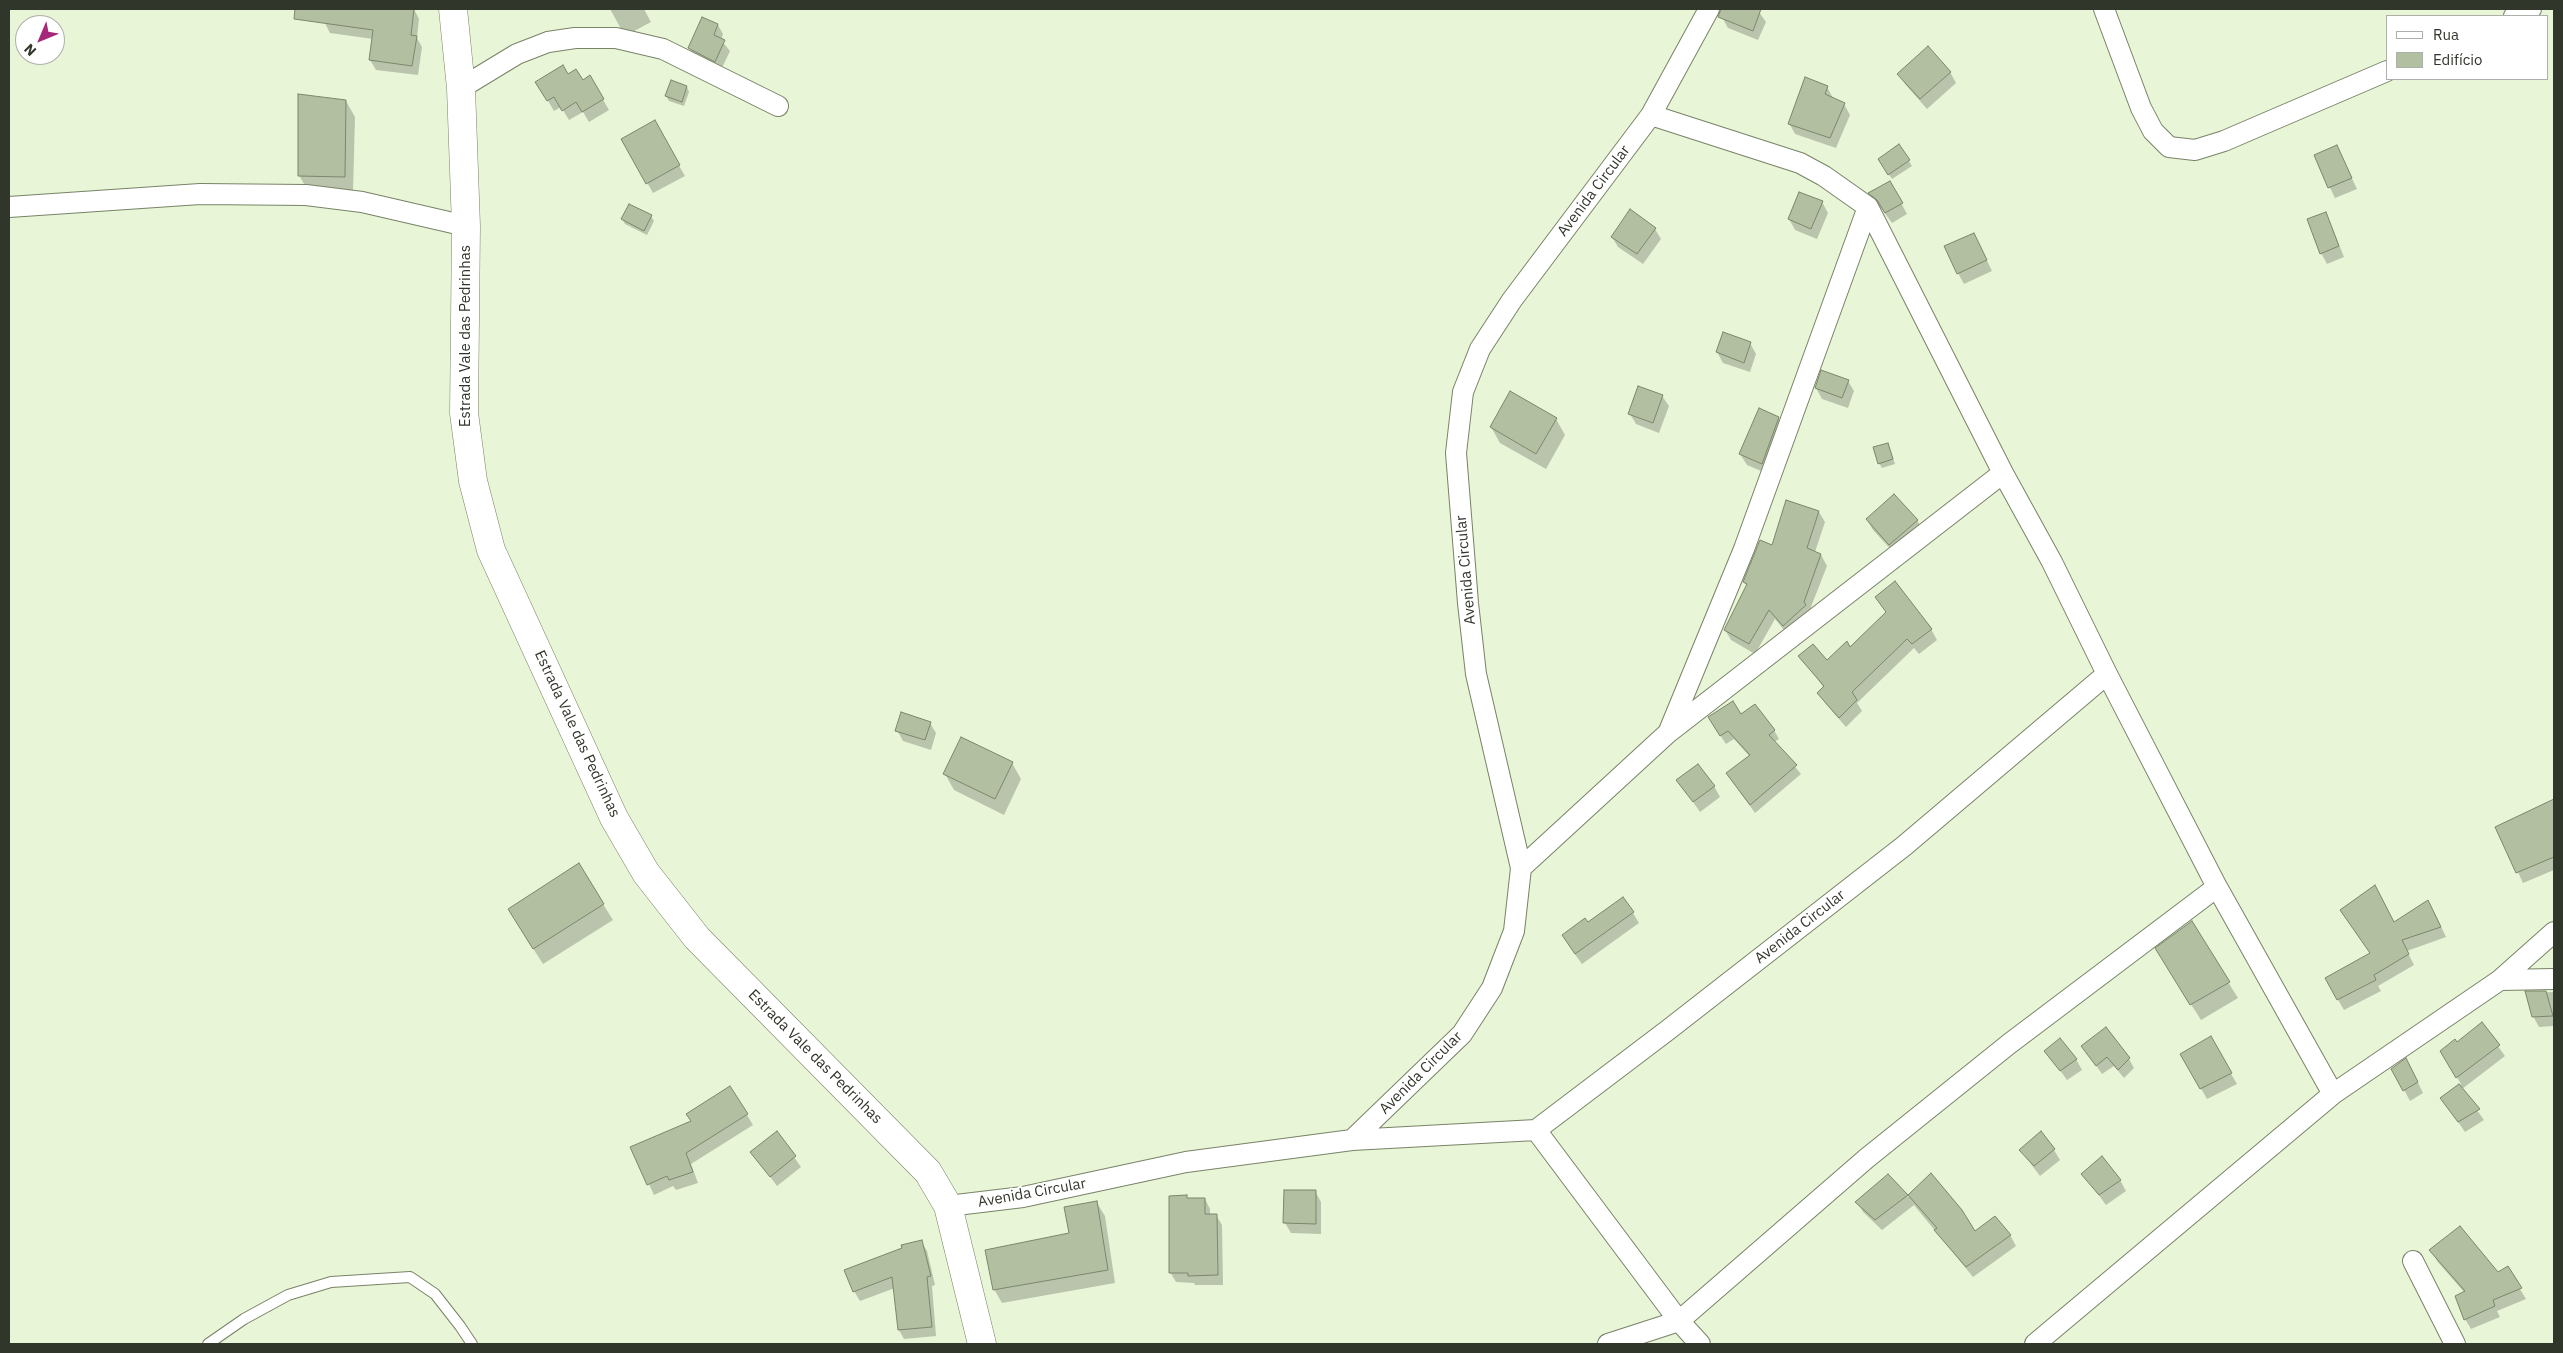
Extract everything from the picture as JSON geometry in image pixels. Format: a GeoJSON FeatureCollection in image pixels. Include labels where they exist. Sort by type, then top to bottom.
{"type":"FeatureCollection","features":[{"type":"Feature","properties":{"kind":"main road","name":"Estrada Vale das Pedrinhas"},"geometry":{"type":"LineString","coordinates":[[453,9],[460,88],[466,226],[464,413],[473,481],[491,550],[614,818],[646,873],[696,938],[928,1172],[948,1206],[982,1344]]}},
{"type":"Feature","properties":{"kind":"street","name":"Avenida Circular"},"geometry":{"type":"LineString","coordinates":[[1352,1140],[1462,1034],[1492,988],[1514,931],[1521,868],[1476,674],[1456,453],[1464,392],[1480,349],[1512,300],[1651,115],[1709,9]]}},
{"type":"Feature","properties":{"kind":"street"},"geometry":{"type":"LineString","coordinates":[[2104,9],[2141,108],[2153,131],[2169,147],[2195,150],[2224,141],[2386,71]]}},
{"type":"Feature","properties":{"kind":"street"},"geometry":{"type":"LineString","coordinates":[[2516,15],[2531,9]]}},
{"type":"Feature","properties":{"kind":"street"},"geometry":{"type":"LineString","coordinates":[[460,88],[517,54],[548,42],[576,38],[616,38],[663,49],[778,106]]}},
{"type":"Feature","properties":{"kind":"street"},"geometry":{"type":"LineString","coordinates":[[1651,115],[1800,163],[1824,176],[1868,207],[2003,473],[2052,562],[2107,674],[2217,887],[2333,1094]]}},
{"type":"Feature","properties":{"kind":"street"},"geometry":{"type":"LineString","coordinates":[[9,207],[200,194],[306,195],[362,202],[466,226]]}},
{"type":"Feature","properties":{"kind":"street"},"geometry":{"type":"LineString","coordinates":[[1669,732],[1744,549],[1868,207]]}},
{"type":"Feature","properties":{"kind":"street"},"geometry":{"type":"LineString","coordinates":[[1521,868],[1669,732],[2003,473]]}},
{"type":"Feature","properties":{"kind":"street","name":"Avenida Circular"},"geometry":{"type":"LineString","coordinates":[[948,1206],[1023,1197],[1186,1162],[1352,1140],[1536,1130],[1904,846],[2107,674]]}},
{"type":"Feature","properties":{"kind":"street"},"geometry":{"type":"LineString","coordinates":[[1608,1344],[1679,1321],[1867,1158],[2009,1044],[2217,887]]}},
{"type":"Feature","properties":{"kind":"street"},"geometry":{"type":"LineString","coordinates":[[2035,1344],[2333,1094],[2500,980],[2554,932]]}},
{"type":"Feature","properties":{"kind":"street"},"geometry":{"type":"LineString","coordinates":[[2500,980],[2554,978]]}},
{"type":"Feature","properties":{"kind":"street"},"geometry":{"type":"LineString","coordinates":[[1536,1130],[1679,1321],[1700,1344]]}},
{"type":"Feature","properties":{"kind":"street"},"geometry":{"type":"LineString","coordinates":[[2413,1261],[2454,1344]]}},
{"type":"Feature","properties":{"kind":"lane"},"geometry":{"type":"LineString","coordinates":[[208,1344],[244,1319],[288,1295],[331,1282],[410,1277],[435,1294],[472,1344]]}},
{"type":"Feature","properties":{"kind":"building"},"geometry":{"type":"Polygon","coordinates":[[[295,9],[414,9],[411,35],[417,36],[412,66],[369,60],[373,30],[294,19],[295,9]]]}},
{"type":"Feature","properties":{"kind":"building"},"geometry":{"type":"Polygon","coordinates":[[[1721,9],[1761,9],[1753,31],[1718,17],[1721,9]]]}},
{"type":"Feature","properties":{"kind":"building"},"geometry":{"type":"Polygon","coordinates":[[[702,17],[718,24],[714,35],[725,40],[715,62],[688,48],[702,17]]]}},
{"type":"Feature","properties":{"kind":"building"},"geometry":{"type":"Polygon","coordinates":[[[1928,46],[1951,72],[1920,99],[1897,74],[1928,46]]]}},
{"type":"Feature","properties":{"kind":"building"},"geometry":{"type":"Polygon","coordinates":[[[563,65],[568,74],[576,69],[583,80],[590,75],[604,99],[582,112],[576,102],[562,111],[554,97],[547,101],[535,82],[563,65]]]}},
{"type":"Feature","properties":{"kind":"building"},"geometry":{"type":"Polygon","coordinates":[[[1805,77],[1828,86],[1825,94],[1845,103],[1830,138],[1788,124],[1805,77]]]}},
{"type":"Feature","properties":{"kind":"building"},"geometry":{"type":"Polygon","coordinates":[[[671,80],[687,86],[682,102],[665,96],[671,80]]]}},
{"type":"Feature","properties":{"kind":"building"},"geometry":{"type":"Polygon","coordinates":[[[298,94],[346,100],[345,177],[298,176],[298,94]]]}},
{"type":"Feature","properties":{"kind":"building"},"geometry":{"type":"Polygon","coordinates":[[[655,120],[680,165],[646,184],[621,139],[655,120]]]}},
{"type":"Feature","properties":{"kind":"building"},"geometry":{"type":"Polygon","coordinates":[[[1899,144],[1910,160],[1888,175],[1878,159],[1899,144]]]}},
{"type":"Feature","properties":{"kind":"building"},"geometry":{"type":"Polygon","coordinates":[[[2337,145],[2352,178],[2328,188],[2314,155],[2337,145]]]}},
{"type":"Feature","properties":{"kind":"building"},"geometry":{"type":"Polygon","coordinates":[[[1890,181],[1903,203],[1885,213],[1877,200],[1868,193],[1890,181]]]}},
{"type":"Feature","properties":{"kind":"building"},"geometry":{"type":"Polygon","coordinates":[[[1799,192],[1823,201],[1811,229],[1788,219],[1799,192]]]}},
{"type":"Feature","properties":{"kind":"building"},"geometry":{"type":"Polygon","coordinates":[[[629,204],[652,215],[644,231],[621,219],[629,204]]]}},
{"type":"Feature","properties":{"kind":"building"},"geometry":{"type":"Polygon","coordinates":[[[1630,209],[1656,228],[1637,254],[1611,237],[1630,209]]]}},
{"type":"Feature","properties":{"kind":"building"},"geometry":{"type":"Polygon","coordinates":[[[2326,212],[2339,246],[2320,254],[2307,219],[2326,212]]]}},
{"type":"Feature","properties":{"kind":"building"},"geometry":{"type":"Polygon","coordinates":[[[1974,233],[1987,260],[1957,274],[1944,246],[1974,233]]]}},
{"type":"Feature","properties":{"kind":"building"},"geometry":{"type":"Polygon","coordinates":[[[1723,332],[1751,342],[1744,363],[1716,352],[1723,332]]]}},
{"type":"Feature","properties":{"kind":"building"},"geometry":{"type":"Polygon","coordinates":[[[1821,370],[1849,380],[1842,398],[1815,388],[1821,370]]]}},
{"type":"Feature","properties":{"kind":"building"},"geometry":{"type":"Polygon","coordinates":[[[1638,386],[1663,395],[1653,423],[1628,414],[1638,386]]]}},
{"type":"Feature","properties":{"kind":"building"},"geometry":{"type":"Polygon","coordinates":[[[1510,391],[1557,418],[1536,454],[1490,427],[1510,391]]]}},
{"type":"Feature","properties":{"kind":"building"},"geometry":{"type":"Polygon","coordinates":[[[1759,408],[1779,417],[1762,464],[1739,454],[1759,408]]]}},
{"type":"Feature","properties":{"kind":"building"},"geometry":{"type":"Polygon","coordinates":[[[1888,443],[1893,459],[1878,464],[1873,447],[1888,443]]]}},
{"type":"Feature","properties":{"kind":"building"},"geometry":{"type":"Polygon","coordinates":[[[1894,494],[1918,520],[1889,545],[1866,519],[1894,494]]]}},
{"type":"Feature","properties":{"kind":"building"},"geometry":{"type":"Polygon","coordinates":[[[1786,500],[1819,511],[1807,548],[1821,554],[1804,602],[1806,605],[1783,626],[1769,610],[1749,644],[1724,630],[1747,584],[1743,582],[1760,540],[1772,545],[1786,500]]]}},
{"type":"Feature","properties":{"kind":"building"},"geometry":{"type":"Polygon","coordinates":[[[1895,581],[1932,629],[1912,644],[1907,639],[1852,692],[1857,700],[1839,718],[1817,693],[1824,686],[1798,656],[1813,644],[1827,660],[1847,641],[1850,647],[1886,612],[1875,597],[1895,581]]]}},
{"type":"Feature","properties":{"kind":"building"},"geometry":{"type":"Polygon","coordinates":[[[1733,701],[1741,714],[1755,704],[1775,730],[1769,735],[1797,765],[1750,805],[1726,773],[1750,755],[1728,731],[1720,736],[1708,717],[1733,701]]]}},
{"type":"Feature","properties":{"kind":"building"},"geometry":{"type":"Polygon","coordinates":[[[901,712],[931,722],[925,740],[895,731],[901,712]]]}},
{"type":"Feature","properties":{"kind":"building"},"geometry":{"type":"Polygon","coordinates":[[[961,737],[1013,762],[995,799],[943,774],[961,737]]]}},
{"type":"Feature","properties":{"kind":"building"},"geometry":{"type":"Polygon","coordinates":[[[1698,764],[1715,786],[1693,802],[1676,780],[1698,764]]]}},
{"type":"Feature","properties":{"kind":"building"},"geometry":{"type":"Polygon","coordinates":[[[2554,799],[2554,857],[2516,873],[2495,827],[2554,799]]]}},
{"type":"Feature","properties":{"kind":"building"},"geometry":{"type":"Polygon","coordinates":[[[579,863],[604,904],[533,949],[508,909],[579,863]]]}},
{"type":"Feature","properties":{"kind":"building"},"geometry":{"type":"Polygon","coordinates":[[[2375,885],[2394,922],[2428,900],[2441,927],[2402,940],[2409,954],[2374,975],[2376,980],[2337,1000],[2325,978],[2370,953],[2340,910],[2375,885]]]}},
{"type":"Feature","properties":{"kind":"building"},"geometry":{"type":"Polygon","coordinates":[[[1623,897],[1634,912],[1575,954],[1562,935],[1585,918],[1588,922],[1623,897]]]}},
{"type":"Feature","properties":{"kind":"building"},"geometry":{"type":"Polygon","coordinates":[[[2192,921],[2230,982],[2190,1005],[2155,948],[2192,921]]]}},
{"type":"Feature","properties":{"kind":"building"},"geometry":{"type":"Polygon","coordinates":[[[2525,991],[2546,991],[2553,1016],[2532,1017],[2525,991]]]}},
{"type":"Feature","properties":{"kind":"building"},"geometry":{"type":"Polygon","coordinates":[[[2482,1022],[2500,1045],[2456,1078],[2440,1051],[2455,1039],[2457,1042],[2482,1022]]]}},
{"type":"Feature","properties":{"kind":"building"},"geometry":{"type":"Polygon","coordinates":[[[2106,1027],[2130,1058],[2118,1070],[2107,1057],[2096,1066],[2081,1046],[2106,1027]]]}},
{"type":"Feature","properties":{"kind":"building"},"geometry":{"type":"Polygon","coordinates":[[[2211,1036],[2232,1073],[2200,1089],[2180,1054],[2211,1036]]]}},
{"type":"Feature","properties":{"kind":"building"},"geometry":{"type":"Polygon","coordinates":[[[2060,1038],[2077,1059],[2060,1071],[2044,1051],[2060,1038]]]}},
{"type":"Feature","properties":{"kind":"building"},"geometry":{"type":"Polygon","coordinates":[[[2406,1058],[2418,1082],[2403,1091],[2391,1069],[2406,1058]]]}},
{"type":"Feature","properties":{"kind":"building"},"geometry":{"type":"Polygon","coordinates":[[[2459,1084],[2480,1109],[2458,1122],[2440,1098],[2459,1084]]]}},
{"type":"Feature","properties":{"kind":"building"},"geometry":{"type":"Polygon","coordinates":[[[730,1086],[748,1114],[686,1153],[693,1172],[669,1180],[667,1176],[647,1185],[630,1147],[691,1121],[686,1114],[730,1086]]]}},
{"type":"Feature","properties":{"kind":"building"},"geometry":{"type":"Polygon","coordinates":[[[777,1131],[796,1156],[770,1177],[750,1152],[777,1131]]]}},
{"type":"Feature","properties":{"kind":"building"},"geometry":{"type":"Polygon","coordinates":[[[2041,1131],[2055,1149],[2034,1166],[2019,1150],[2041,1131]]]}},
{"type":"Feature","properties":{"kind":"building"},"geometry":{"type":"Polygon","coordinates":[[[2102,1156],[2121,1180],[2099,1195],[2081,1174],[2102,1156]]]}},
{"type":"Feature","properties":{"kind":"building"},"geometry":{"type":"Polygon","coordinates":[[[1931,1173],[1962,1210],[1975,1231],[1995,1216],[2011,1235],[1966,1267],[1934,1230],[1937,1228],[1908,1195],[1931,1173]]]}},
{"type":"Feature","properties":{"kind":"building"},"geometry":{"type":"Polygon","coordinates":[[[1888,1174],[1908,1195],[1875,1220],[1855,1202],[1888,1174]]]}},
{"type":"Feature","properties":{"kind":"building"},"geometry":{"type":"Polygon","coordinates":[[[1284,1190],[1316,1190],[1316,1224],[1283,1223],[1284,1190]]]}},
{"type":"Feature","properties":{"kind":"building"},"geometry":{"type":"Polygon","coordinates":[[[1187,1195],[1187,1198],[1205,1198],[1205,1214],[1217,1214],[1218,1275],[1188,1276],[1188,1273],[1169,1273],[1169,1196],[1187,1195]]]}},
{"type":"Feature","properties":{"kind":"building"},"geometry":{"type":"Polygon","coordinates":[[[1097,1201],[1108,1270],[993,1290],[985,1250],[1069,1233],[1064,1207],[1097,1201]]]}},
{"type":"Feature","properties":{"kind":"building"},"geometry":{"type":"Polygon","coordinates":[[[2460,1226],[2498,1272],[2508,1266],[2522,1288],[2493,1300],[2495,1306],[2464,1320],[2455,1296],[2465,1291],[2429,1250],[2460,1226]]]}},
{"type":"Feature","properties":{"kind":"building"},"geometry":{"type":"Polygon","coordinates":[[[922,1240],[931,1276],[927,1277],[932,1327],[898,1330],[892,1277],[853,1292],[844,1270],[902,1248],[901,1245],[922,1240]]]}}]}
